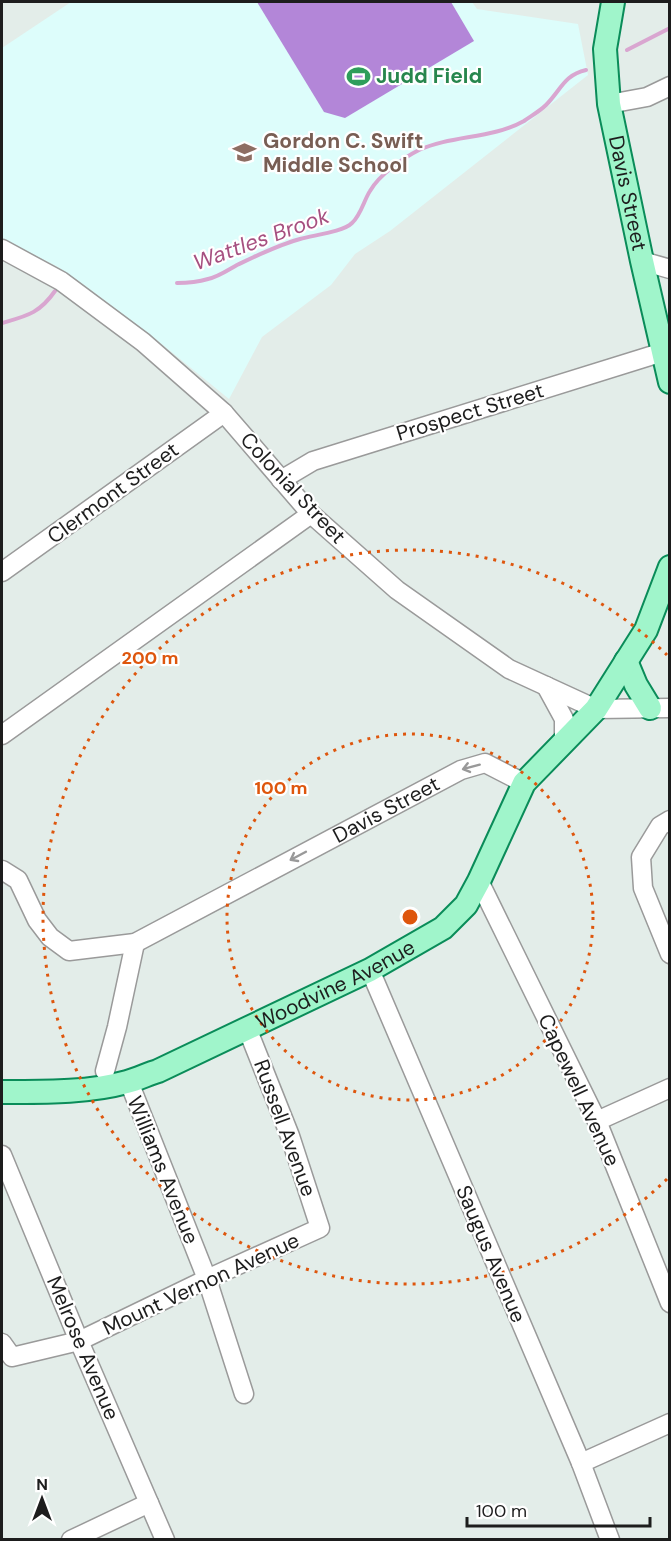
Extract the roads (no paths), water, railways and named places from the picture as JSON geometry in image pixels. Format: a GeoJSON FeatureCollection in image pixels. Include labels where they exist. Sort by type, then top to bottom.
{"type":"FeatureCollection","features":[{"type":"Feature","properties":{"kind":"main road","name":"Davis Street"},"geometry":{"type":"LineString","coordinates":[[613,2],[605,50],[609,104],[669,382]]}},
{"type":"Feature","properties":{"kind":"main road"},"geometry":{"type":"LineString","coordinates":[[524,783],[596,709],[646,630],[669,567]]}},
{"type":"Feature","properties":{"kind":"main road"},"geometry":{"type":"LineString","coordinates":[[627,661],[636,685],[660,708]]}},
{"type":"Feature","properties":{"kind":"main road","name":"Woodvine Avenue"},"geometry":{"type":"LineString","coordinates":[[104,1079],[129,1082],[158,1071],[370,970],[443,928],[466,905],[524,783]]}},
{"type":"Feature","properties":{"kind":"main road"},"geometry":{"type":"LineString","coordinates":[[2,1092],[56,1092],[104,1079]]}},
{"type":"Feature","properties":{"kind":"street"},"geometry":{"type":"LineString","coordinates":[[609,104],[647,97],[669,86]]}},
{"type":"Feature","properties":{"kind":"street","name":"Colonial Street"},"geometry":{"type":"LineString","coordinates":[[2,249],[61,281],[142,342],[224,413],[311,514],[397,590],[508,669],[596,709],[660,708]]}},
{"type":"Feature","properties":{"kind":"street"},"geometry":{"type":"LineString","coordinates":[[642,261],[669,269]]}},
{"type":"Feature","properties":{"kind":"street","name":"Prospect Street"},"geometry":{"type":"LineString","coordinates":[[281,480],[313,461],[663,352]]}},
{"type":"Feature","properties":{"kind":"street","name":"Clermont Street"},"geometry":{"type":"LineString","coordinates":[[2,572],[224,413]]}},
{"type":"Feature","properties":{"kind":"street"},"geometry":{"type":"LineString","coordinates":[[2,735],[311,514]]}},
{"type":"Feature","properties":{"kind":"street"},"geometry":{"type":"LineString","coordinates":[[546,686],[564,719],[564,742]]}},
{"type":"Feature","properties":{"kind":"street","name":"Davis Street"},"geometry":{"type":"LineString","coordinates":[[135,943],[461,770],[485,763],[524,783]]}},
{"type":"Feature","properties":{"kind":"street"},"geometry":{"type":"LineString","coordinates":[[669,820],[660,826],[641,856],[643,888],[669,954]]}},
{"type":"Feature","properties":{"kind":"street"},"geometry":{"type":"LineString","coordinates":[[2,870],[18,880],[37,920],[50,937],[69,951],[135,943],[104,1079]]}},
{"type":"Feature","properties":{"kind":"street","name":"Capewell Avenue"},"geometry":{"type":"LineString","coordinates":[[479,881],[597,1121],[669,1303]]}},
{"type":"Feature","properties":{"kind":"street","name":"Saugus Avenue"},"geometry":{"type":"LineString","coordinates":[[370,970],[581,1462],[610,1539]]}},
{"type":"Feature","properties":{"kind":"street","name":"Russell Avenue"},"geometry":{"type":"LineString","coordinates":[[247,1028],[290,1136],[320,1228]]}},
{"type":"Feature","properties":{"kind":"street","name":"Williams Avenue"},"geometry":{"type":"LineString","coordinates":[[129,1082],[207,1279],[244,1394]]}},
{"type":"Feature","properties":{"kind":"street"},"geometry":{"type":"LineString","coordinates":[[597,1121],[669,1088]]}},
{"type":"Feature","properties":{"kind":"street","name":"Melrose Avenue"},"geometry":{"type":"LineString","coordinates":[[2,1155],[165,1539]]}},
{"type":"Feature","properties":{"kind":"street","name":"Mount Vernon Avenue"},"geometry":{"type":"LineString","coordinates":[[7,1350],[79,1341],[320,1228]]}},
{"type":"Feature","properties":{"kind":"street"},"geometry":{"type":"LineString","coordinates":[[581,1462],[669,1423]]}},
{"type":"Feature","properties":{"kind":"street"},"geometry":{"type":"LineString","coordinates":[[71,1539],[149,1503]]}},
{"type":"Feature","properties":{"kind":"waterway","name":"Wattles Brook"},"geometry":{"type":"LineString","coordinates":[[627,50],[670,28]]}},
{"type":"Feature","properties":{"kind":"waterway","name":"Wattles Brook"},"geometry":{"type":"LineString","coordinates":[[177,283],[212,278],[284,244],[348,226],[358,216],[374,185],[385,173],[406,158],[432,145],[512,127],[546,105],[573,75],[586,70]]}},
{"type":"Feature","properties":{"kind":"waterway","name":"Wattles Brook"},"geometry":{"type":"LineString","coordinates":[[2,323],[25,316],[38,309],[55,291]]}},
{"type":"Feature","properties":{"kind":"place","name":"Judd Field"},"geometry":{"type":"Point","coordinates":[358,76]}},
{"type":"Feature","properties":{"kind":"place","name":"Gordon C. Swift Middle School"},"geometry":{"type":"Point","coordinates":[245,153]}}]}
